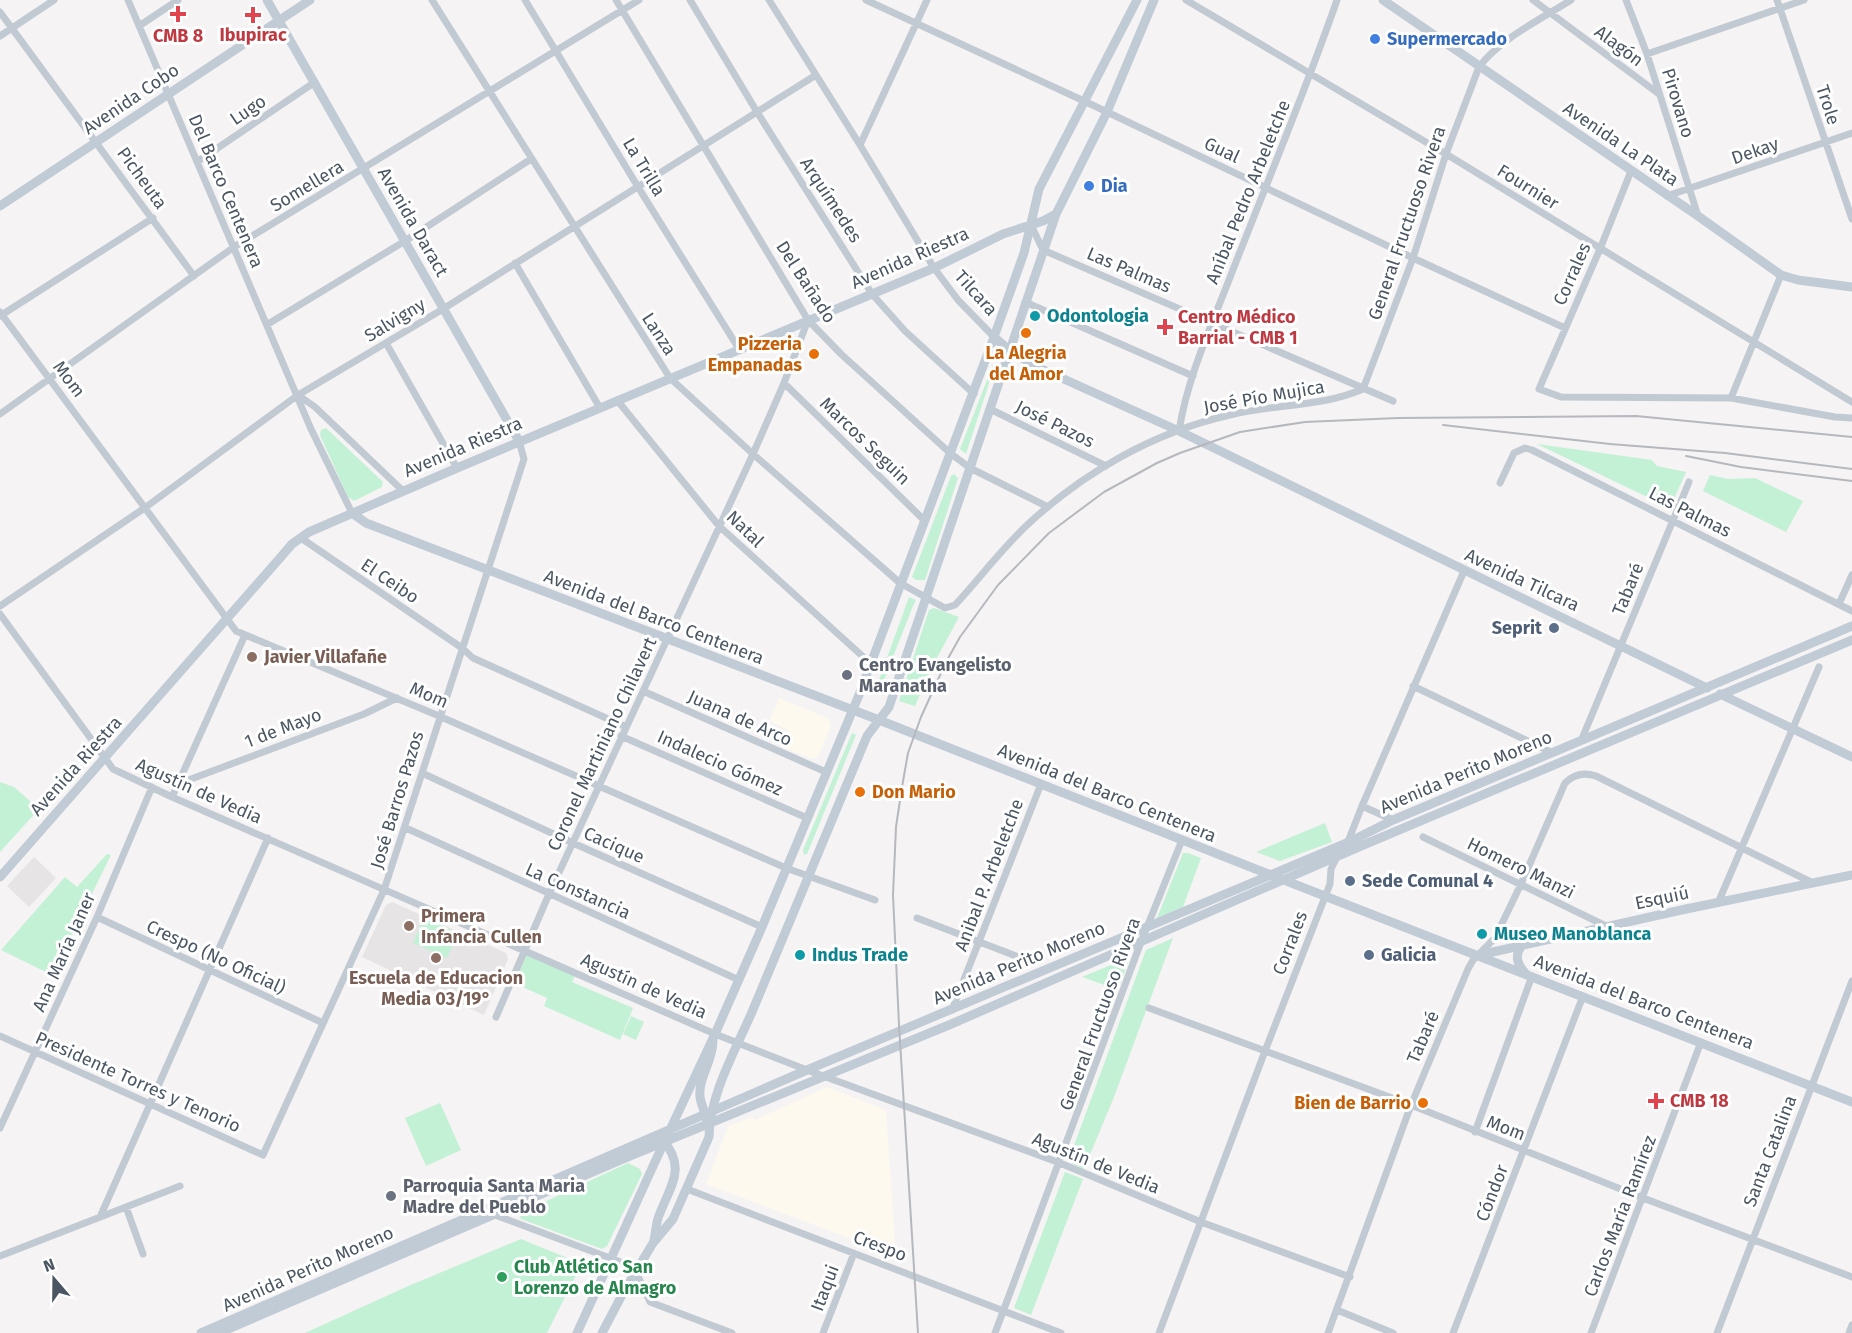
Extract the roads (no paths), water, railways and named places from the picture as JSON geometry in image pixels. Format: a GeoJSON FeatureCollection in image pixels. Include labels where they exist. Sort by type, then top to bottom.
{"type":"FeatureCollection","features":[{"type":"Feature","properties":{"kind":"main road","name":"Avenida Daract"},"geometry":{"type":"LineString","coordinates":[[267,0],[519,441]]}},
{"type":"Feature","properties":{"kind":"main road","name":"Avenida Cobo"},"geometry":{"type":"LineString","coordinates":[[0,206],[310,0]]}},
{"type":"Feature","properties":{"kind":"main road"},"geometry":{"type":"LineString","coordinates":[[577,1333],[612,1258],[662,1138],[671,1129],[739,980],[852,710],[974,394],[1024,253],[1039,189],[1137,0]]}},
{"type":"Feature","properties":{"kind":"main road"},"geometry":{"type":"LineString","coordinates":[[602,1333],[653,1243],[673,1219],[687,1189],[709,1137],[709,1112],[807,877],[867,736],[889,707],[1056,214],[1107,112],[1154,0]]}},
{"type":"Feature","properties":{"kind":"main road","name":"Avenida La Plata"},"geometry":{"type":"LineString","coordinates":[[1383,0],[1781,275],[1798,280],[1852,287]]}},
{"type":"Feature","properties":{"kind":"main road","name":"Avenida Riestra"},"geometry":{"type":"LineString","coordinates":[[0,877],[280,558],[309,532],[519,441],[934,268],[1003,234],[1056,214]]}},
{"type":"Feature","properties":{"kind":"main road","name":"Tilcara"},"geometry":{"type":"LineString","coordinates":[[994,337],[1009,350],[1035,366],[1179,431]]}},
{"type":"Feature","properties":{"kind":"main road","name":"Avenida Tilcara"},"geometry":{"type":"LineString","coordinates":[[1179,431],[1852,757]]}},
{"type":"Feature","properties":{"kind":"main road","name":"Avenida del Barco Centenera"},"geometry":{"type":"LineString","coordinates":[[352,513],[366,523],[879,720],[1852,1102]]}},
{"type":"Feature","properties":{"kind":"main road","name":"Avenida Perito Moreno"},"geometry":{"type":"LineString","coordinates":[[671,1129],[1852,626]]}},
{"type":"Feature","properties":{"kind":"main road","name":"Avenida Perito Moreno"},"geometry":{"type":"LineString","coordinates":[[201,1333],[662,1138],[709,1125],[826,1076],[1852,640]]}},
{"type":"Feature","properties":{"kind":"main road","name":"Esquiú"},"geometry":{"type":"LineString","coordinates":[[1479,955],[1852,875]]}},
{"type":"Feature","properties":{"kind":"main road"},"geometry":{"type":"LineString","coordinates":[[1522,945],[1516,958],[1529,975]]}},
{"type":"Feature","properties":{"kind":"main road"},"geometry":{"type":"LineString","coordinates":[[709,1112],[700,1095],[703,1079],[713,1053],[714,1036]]}},
{"type":"Feature","properties":{"kind":"main road"},"geometry":{"type":"LineString","coordinates":[[653,1243],[659,1215],[675,1179],[676,1169],[672,1155],[662,1138]]}},
{"type":"Feature","properties":{"kind":"main road","name":"Avenida Perito Moreno"},"geometry":{"type":"LineString","coordinates":[[219,1333],[495,1215],[662,1138]]}},
{"type":"Feature","properties":{"kind":"street"},"geometry":{"type":"LineString","coordinates":[[0,36],[54,0]]}},
{"type":"Feature","properties":{"kind":"street","name":"Del Barco Centenera"},"geometry":{"type":"LineString","coordinates":[[128,0],[311,429],[352,513]]}},
{"type":"Feature","properties":{"kind":"street"},"geometry":{"type":"LineString","coordinates":[[139,26],[178,0]]}},
{"type":"Feature","properties":{"kind":"street","name":"Lanza"},"geometry":{"type":"LineString","coordinates":[[432,0],[670,378],[900,583],[945,608]]}},
{"type":"Feature","properties":{"kind":"street","name":"La Trilla"},"geometry":{"type":"LineString","coordinates":[[525,0],[739,349]]}},
{"type":"Feature","properties":{"kind":"street","name":"Del Bañado"},"geometry":{"type":"LineString","coordinates":[[616,0],[808,320],[841,354],[950,453],[970,468],[1048,507]]}},
{"type":"Feature","properties":{"kind":"street","name":"Somellera"},"geometry":{"type":"LineString","coordinates":[[0,414],[234,248],[639,0]]}},
{"type":"Feature","properties":{"kind":"street","name":"Arquímedes"},"geometry":{"type":"LineString","coordinates":[[690,0],[757,112],[872,294],[905,331],[974,394]]}},
{"type":"Feature","properties":{"kind":"street","name":"Tilcara"},"geometry":{"type":"LineString","coordinates":[[769,0],[934,268],[958,300],[994,337]]}},
{"type":"Feature","properties":{"kind":"street","name":"Gual"},"geometry":{"type":"LineString","coordinates":[[866,0],[1413,258],[1565,327]]}},
{"type":"Feature","properties":{"kind":"street"},"geometry":{"type":"LineString","coordinates":[[860,145],[927,0]]}},
{"type":"Feature","properties":{"kind":"street","name":"Fournier"},"geometry":{"type":"LineString","coordinates":[[1186,0],[1446,154],[1852,402]]}},
{"type":"Feature","properties":{"kind":"street","name":"Aníbal Pedro Arbeletche"},"geometry":{"type":"LineString","coordinates":[[1179,431],[1186,394],[1311,74],[1337,0]]}},
{"type":"Feature","properties":{"kind":"street","name":"Alagón"},"geometry":{"type":"LineString","coordinates":[[1533,0],[1659,94]]}},
{"type":"Feature","properties":{"kind":"street"},"geometry":{"type":"LineString","coordinates":[[1479,67],[1504,43],[1571,0]]}},
{"type":"Feature","properties":{"kind":"street","name":"Pirovano"},"geometry":{"type":"LineString","coordinates":[[1626,0],[1647,54],[1698,216]]}},
{"type":"Feature","properties":{"kind":"street","name":"Trole"},"geometry":{"type":"LineString","coordinates":[[1777,0],[1824,143],[1852,219]]}},
{"type":"Feature","properties":{"kind":"street"},"geometry":{"type":"LineString","coordinates":[[1647,54],[1804,0]]}},
{"type":"Feature","properties":{"kind":"street","name":"Picheuta"},"geometry":{"type":"LineString","coordinates":[[0,12],[194,276]]}},
{"type":"Feature","properties":{"kind":"street","name":"General Fructuoso Rivera"},"geometry":{"type":"LineString","coordinates":[[1363,388],[1413,258],[1446,154],[1479,67]]}},
{"type":"Feature","properties":{"kind":"street","name":"Salvigny"},"geometry":{"type":"LineString","coordinates":[[0,606],[146,507],[298,395],[443,309],[816,75]]}},
{"type":"Feature","properties":{"kind":"street","name":"Lugo"},"geometry":{"type":"LineString","coordinates":[[197,162],[315,82]]}},
{"type":"Feature","properties":{"kind":"street","name":"Dekay"},"geometry":{"type":"LineString","coordinates":[[1667,196],[1852,133]]}},
{"type":"Feature","properties":{"kind":"street"},"geometry":{"type":"LineString","coordinates":[[268,324],[405,241],[531,159]]}},
{"type":"Feature","properties":{"kind":"street","name":"Corrales"},"geometry":{"type":"LineString","coordinates":[[1631,171],[1539,389],[1561,397],[1731,398]]}},
{"type":"Feature","properties":{"kind":"street"},"geometry":{"type":"LineString","coordinates":[[1,314],[153,218]]}},
{"type":"Feature","properties":{"kind":"street"},"geometry":{"type":"LineString","coordinates":[[1031,225],[1043,250]]}},
{"type":"Feature","properties":{"kind":"street","name":"Las Palmas"},"geometry":{"type":"LineString","coordinates":[[1043,250],[1393,401]]}},
{"type":"Feature","properties":{"kind":"street"},"geometry":{"type":"LineString","coordinates":[[515,263],[600,408]]}},
{"type":"Feature","properties":{"kind":"street"},"geometry":{"type":"LineString","coordinates":[[1781,275],[1731,398],[1852,418]]}},
{"type":"Feature","properties":{"kind":"street"},"geometry":{"type":"LineString","coordinates":[[1025,302],[1193,376]]}},
{"type":"Feature","properties":{"kind":"street","name":"Mom"},"geometry":{"type":"LineString","coordinates":[[1,314],[236,631],[439,716],[807,877],[875,900]]}},
{"type":"Feature","properties":{"kind":"street","name":"Coronel Martiniano Chilavert"},"geometry":{"type":"LineString","coordinates":[[496,1017],[621,736],[753,454],[808,320]]}},
{"type":"Feature","properties":{"kind":"street"},"geometry":{"type":"LineString","coordinates":[[386,343],[457,468]]}},
{"type":"Feature","properties":{"kind":"street","name":"Marcos Seguin"},"geometry":{"type":"LineString","coordinates":[[784,383],[925,521]]}},
{"type":"Feature","properties":{"kind":"street","name":"José Pío Mujica"},"geometry":{"type":"LineString","coordinates":[[945,608],[955,605],[1012,541],[1048,507],[1106,466],[1157,438],[1229,415],[1261,408],[1334,399],[1363,388]]}},
{"type":"Feature","properties":{"kind":"street"},"geometry":{"type":"LineString","coordinates":[[298,395],[315,406],[403,491]]}},
{"type":"Feature","properties":{"kind":"street","name":"Natal"},"geometry":{"type":"LineString","coordinates":[[617,400],[719,526],[870,663]]}},
{"type":"Feature","properties":{"kind":"street","name":"José Pazos"},"geometry":{"type":"LineString","coordinates":[[990,409],[1106,466]]}},
{"type":"Feature","properties":{"kind":"street","name":"José Barros Pazos"},"geometry":{"type":"LineString","coordinates":[[263,1155],[384,890],[524,459],[519,441]]}},
{"type":"Feature","properties":{"kind":"street","name":"Las Palmas"},"geometry":{"type":"LineString","coordinates":[[1500,483],[1514,453],[1525,448],[1532,450],[1852,611]]}},
{"type":"Feature","properties":{"kind":"street","name":"Tabaré"},"geometry":{"type":"LineString","coordinates":[[1581,741],[1689,482]]}},
{"type":"Feature","properties":{"kind":"street","name":"El Ceibo"},"geometry":{"type":"LineString","coordinates":[[301,538],[462,648]]}},
{"type":"Feature","properties":{"kind":"street","name":"Corrales"},"geometry":{"type":"LineString","coordinates":[[1159,1333],[1330,885],[1331,869],[1335,858],[1349,842],[1362,806],[1464,571]]}},
{"type":"Feature","properties":{"kind":"street"},"geometry":{"type":"LineString","coordinates":[[1839,604],[1852,575]]}},
{"type":"Feature","properties":{"kind":"street","name":"Agustín de Vedia"},"geometry":{"type":"LineString","coordinates":[[0,614],[113,769],[384,890],[526,950],[714,1036],[738,1042],[807,1070],[1060,1163],[1201,1222],[1350,1277]]}},
{"type":"Feature","properties":{"kind":"street"},"geometry":{"type":"LineString","coordinates":[[172,797],[245,635]]}},
{"type":"Feature","properties":{"kind":"street"},"geometry":{"type":"LineString","coordinates":[[462,648],[473,658],[626,727]]}},
{"type":"Feature","properties":{"kind":"street"},"geometry":{"type":"LineString","coordinates":[[1718,903],[1819,667]]}},
{"type":"Feature","properties":{"kind":"street"},"geometry":{"type":"LineString","coordinates":[[1413,686],[1553,753]]}},
{"type":"Feature","properties":{"kind":"street","name":"Juana de Arco"},"geometry":{"type":"LineString","coordinates":[[643,691],[826,772]]}},
{"type":"Feature","properties":{"kind":"street","name":"1 de Mayo"},"geometry":{"type":"LineString","coordinates":[[178,784],[364,714],[397,698]]}},
{"type":"Feature","properties":{"kind":"street","name":"Indalecio Gómez"},"geometry":{"type":"LineString","coordinates":[[621,736],[807,818]]}},
{"type":"Feature","properties":{"kind":"street","name":"Cacique"},"geometry":{"type":"LineString","coordinates":[[422,773],[762,927]]}},
{"type":"Feature","properties":{"kind":"street","name":"Tabaré"},"geometry":{"type":"LineString","coordinates":[[1328,1333],[1411,1105],[1468,969],[1473,960],[1495,938],[1565,783],[1571,777],[1588,773],[1742,849]]}},
{"type":"Feature","properties":{"kind":"street","name":"Anibal P. Arbeletche"},"geometry":{"type":"LineString","coordinates":[[952,1010],[1041,784]]}},
{"type":"Feature","properties":{"kind":"street","name":"Ana María Janer"},"geometry":{"type":"LineString","coordinates":[[0,1128],[97,917],[152,787]]}},
{"type":"Feature","properties":{"kind":"street"},"geometry":{"type":"LineString","coordinates":[[1362,806],[1393,820]]}},
{"type":"Feature","properties":{"kind":"street","name":"La Constancia"},"geometry":{"type":"LineString","coordinates":[[406,828],[739,980]]}},
{"type":"Feature","properties":{"kind":"street","name":"Homero Manzi"},"geometry":{"type":"LineString","coordinates":[[1423,837],[1606,926]]}},
{"type":"Feature","properties":{"kind":"street"},"geometry":{"type":"LineString","coordinates":[[100,1217],[268,838]]}},
{"type":"Feature","properties":{"kind":"street","name":"General Fructuoso Rivera"},"geometry":{"type":"LineString","coordinates":[[996,1333],[1141,942],[1182,840]]}},
{"type":"Feature","properties":{"kind":"street"},"geometry":{"type":"LineString","coordinates":[[1742,849],[1813,883]]}},
{"type":"Feature","properties":{"kind":"street","name":"Crespo (No Oficial)"},"geometry":{"type":"LineString","coordinates":[[97,917],[323,1023]]}},
{"type":"Feature","properties":{"kind":"street"},"geometry":{"type":"LineString","coordinates":[[917,918],[1032,962]]}},
{"type":"Feature","properties":{"kind":"street"},"geometry":{"type":"LineString","coordinates":[[1475,1132],[1529,975]]}},
{"type":"Feature","properties":{"kind":"street","name":"Santa Catalina"},"geometry":{"type":"LineString","coordinates":[[1717,1333],[1852,981]]}},
{"type":"Feature","properties":{"kind":"street","name":"Cóndor"},"geometry":{"type":"LineString","coordinates":[[1454,1333],[1583,996]]}},
{"type":"Feature","properties":{"kind":"street","name":"Mom"},"geometry":{"type":"LineString","coordinates":[[1149,1008],[1411,1105],[1643,1198],[1852,1277]]}},
{"type":"Feature","properties":{"kind":"street","name":"Presidente Torres y Tenorio"},"geometry":{"type":"LineString","coordinates":[[0,1036],[263,1155]]}},
{"type":"Feature","properties":{"kind":"street","name":"Carlos María Ramírez"},"geometry":{"type":"LineString","coordinates":[[1591,1333],[1701,1042]]}},
{"type":"Feature","properties":{"kind":"street"},"geometry":{"type":"LineString","coordinates":[[0,1256],[180,1186]]}},
{"type":"Feature","properties":{"kind":"street","name":"Crespo"},"geometry":{"type":"LineString","coordinates":[[687,1189],[1061,1333]]}},
{"type":"Feature","properties":{"kind":"street"},"geometry":{"type":"LineString","coordinates":[[126,1207],[143,1254]]}},
{"type":"Feature","properties":{"kind":"street"},"geometry":{"type":"LineString","coordinates":[[495,1215],[626,1264],[636,1272],[650,1302],[732,1333]]}},
{"type":"Feature","properties":{"kind":"street","name":"Itaqui"},"geometry":{"type":"LineString","coordinates":[[823,1333],[854,1253]]}},
{"type":"Feature","properties":{"kind":"street"},"geometry":{"type":"LineString","coordinates":[[1337,1310],[1393,1333]]}},
{"type":"Feature","properties":{"kind":"street"},"geometry":{"type":"LineString","coordinates":[[1849,1333],[1852,1325]]}},
{"type":"Feature","properties":{"kind":"railway"},"geometry":{"type":"LineString","coordinates":[[918,1333],[893,895],[896,827],[902,787],[908,753],[921,717],[960,637],[998,585],[1049,533],[1104,492],[1180,453],[1240,432],[1305,422],[1398,418],[1636,416],[1852,437]]}},
{"type":"Feature","properties":{"kind":"railway"},"geometry":{"type":"LineString","coordinates":[[1443,425],[1610,444],[1725,453],[1852,469]]}},
{"type":"Feature","properties":{"kind":"railway"},"geometry":{"type":"LineString","coordinates":[[1686,456],[1741,467],[1852,481]]}},
{"type":"Feature","properties":{"kind":"place","name":"CMB 8"},"geometry":{"type":"Point","coordinates":[178,14]}},
{"type":"Feature","properties":{"kind":"place","name":"Ibupirac"},"geometry":{"type":"Point","coordinates":[253,15]}},
{"type":"Feature","properties":{"kind":"place","name":"Supermercado"},"geometry":{"type":"Point","coordinates":[1375,39]}},
{"type":"Feature","properties":{"kind":"place","name":"Dia"},"geometry":{"type":"Point","coordinates":[1089,186]}},
{"type":"Feature","properties":{"kind":"place","name":"Odontologia"},"geometry":{"type":"Point","coordinates":[1035,316]}},
{"type":"Feature","properties":{"kind":"place","name":"Centro Médico Barrial - CMB 1"},"geometry":{"type":"Point","coordinates":[1165,327]}},
{"type":"Feature","properties":{"kind":"place","name":"La Alegria del Amor"},"geometry":{"type":"Point","coordinates":[1026,333]}},
{"type":"Feature","properties":{"kind":"place","name":"Pizzeria Empanadas"},"geometry":{"type":"Point","coordinates":[814,354]}},
{"type":"Feature","properties":{"kind":"place","name":"Seprit"},"geometry":{"type":"Point","coordinates":[1554,628]}},
{"type":"Feature","properties":{"kind":"place","name":"Javier Villafañe"},"geometry":{"type":"Point","coordinates":[252,657]}},
{"type":"Feature","properties":{"kind":"place","name":"Centro Evangelisto Maranatha"},"geometry":{"type":"Point","coordinates":[847,675]}},
{"type":"Feature","properties":{"kind":"place","name":"Don Mario"},"geometry":{"type":"Point","coordinates":[860,792]}},
{"type":"Feature","properties":{"kind":"place","name":"Sede Comunal 4"},"geometry":{"type":"Point","coordinates":[1350,881]}},
{"type":"Feature","properties":{"kind":"place","name":"Primera Infancia Cullen"},"geometry":{"type":"Point","coordinates":[409,926]}},
{"type":"Feature","properties":{"kind":"place","name":"Museo Manoblanca"},"geometry":{"type":"Point","coordinates":[1482,934]}},
{"type":"Feature","properties":{"kind":"place","name":"Indus Trade"},"geometry":{"type":"Point","coordinates":[800,955]}},
{"type":"Feature","properties":{"kind":"place","name":"Galicia"},"geometry":{"type":"Point","coordinates":[1369,955]}},
{"type":"Feature","properties":{"kind":"place","name":"Escuela de Educacion Media 03/19°"},"geometry":{"type":"Point","coordinates":[436,958]}},
{"type":"Feature","properties":{"kind":"place","name":"CMB 18"},"geometry":{"type":"Point","coordinates":[1656,1101]}},
{"type":"Feature","properties":{"kind":"place","name":"Bien de Barrio"},"geometry":{"type":"Point","coordinates":[1423,1103]}},
{"type":"Feature","properties":{"kind":"place","name":"Parroquia Santa Maria Madre del Pueblo"},"geometry":{"type":"Point","coordinates":[391,1196]}},
{"type":"Feature","properties":{"kind":"place","name":"Club Atlético San Lorenzo de Almagro"},"geometry":{"type":"Point","coordinates":[502,1277]}}]}
